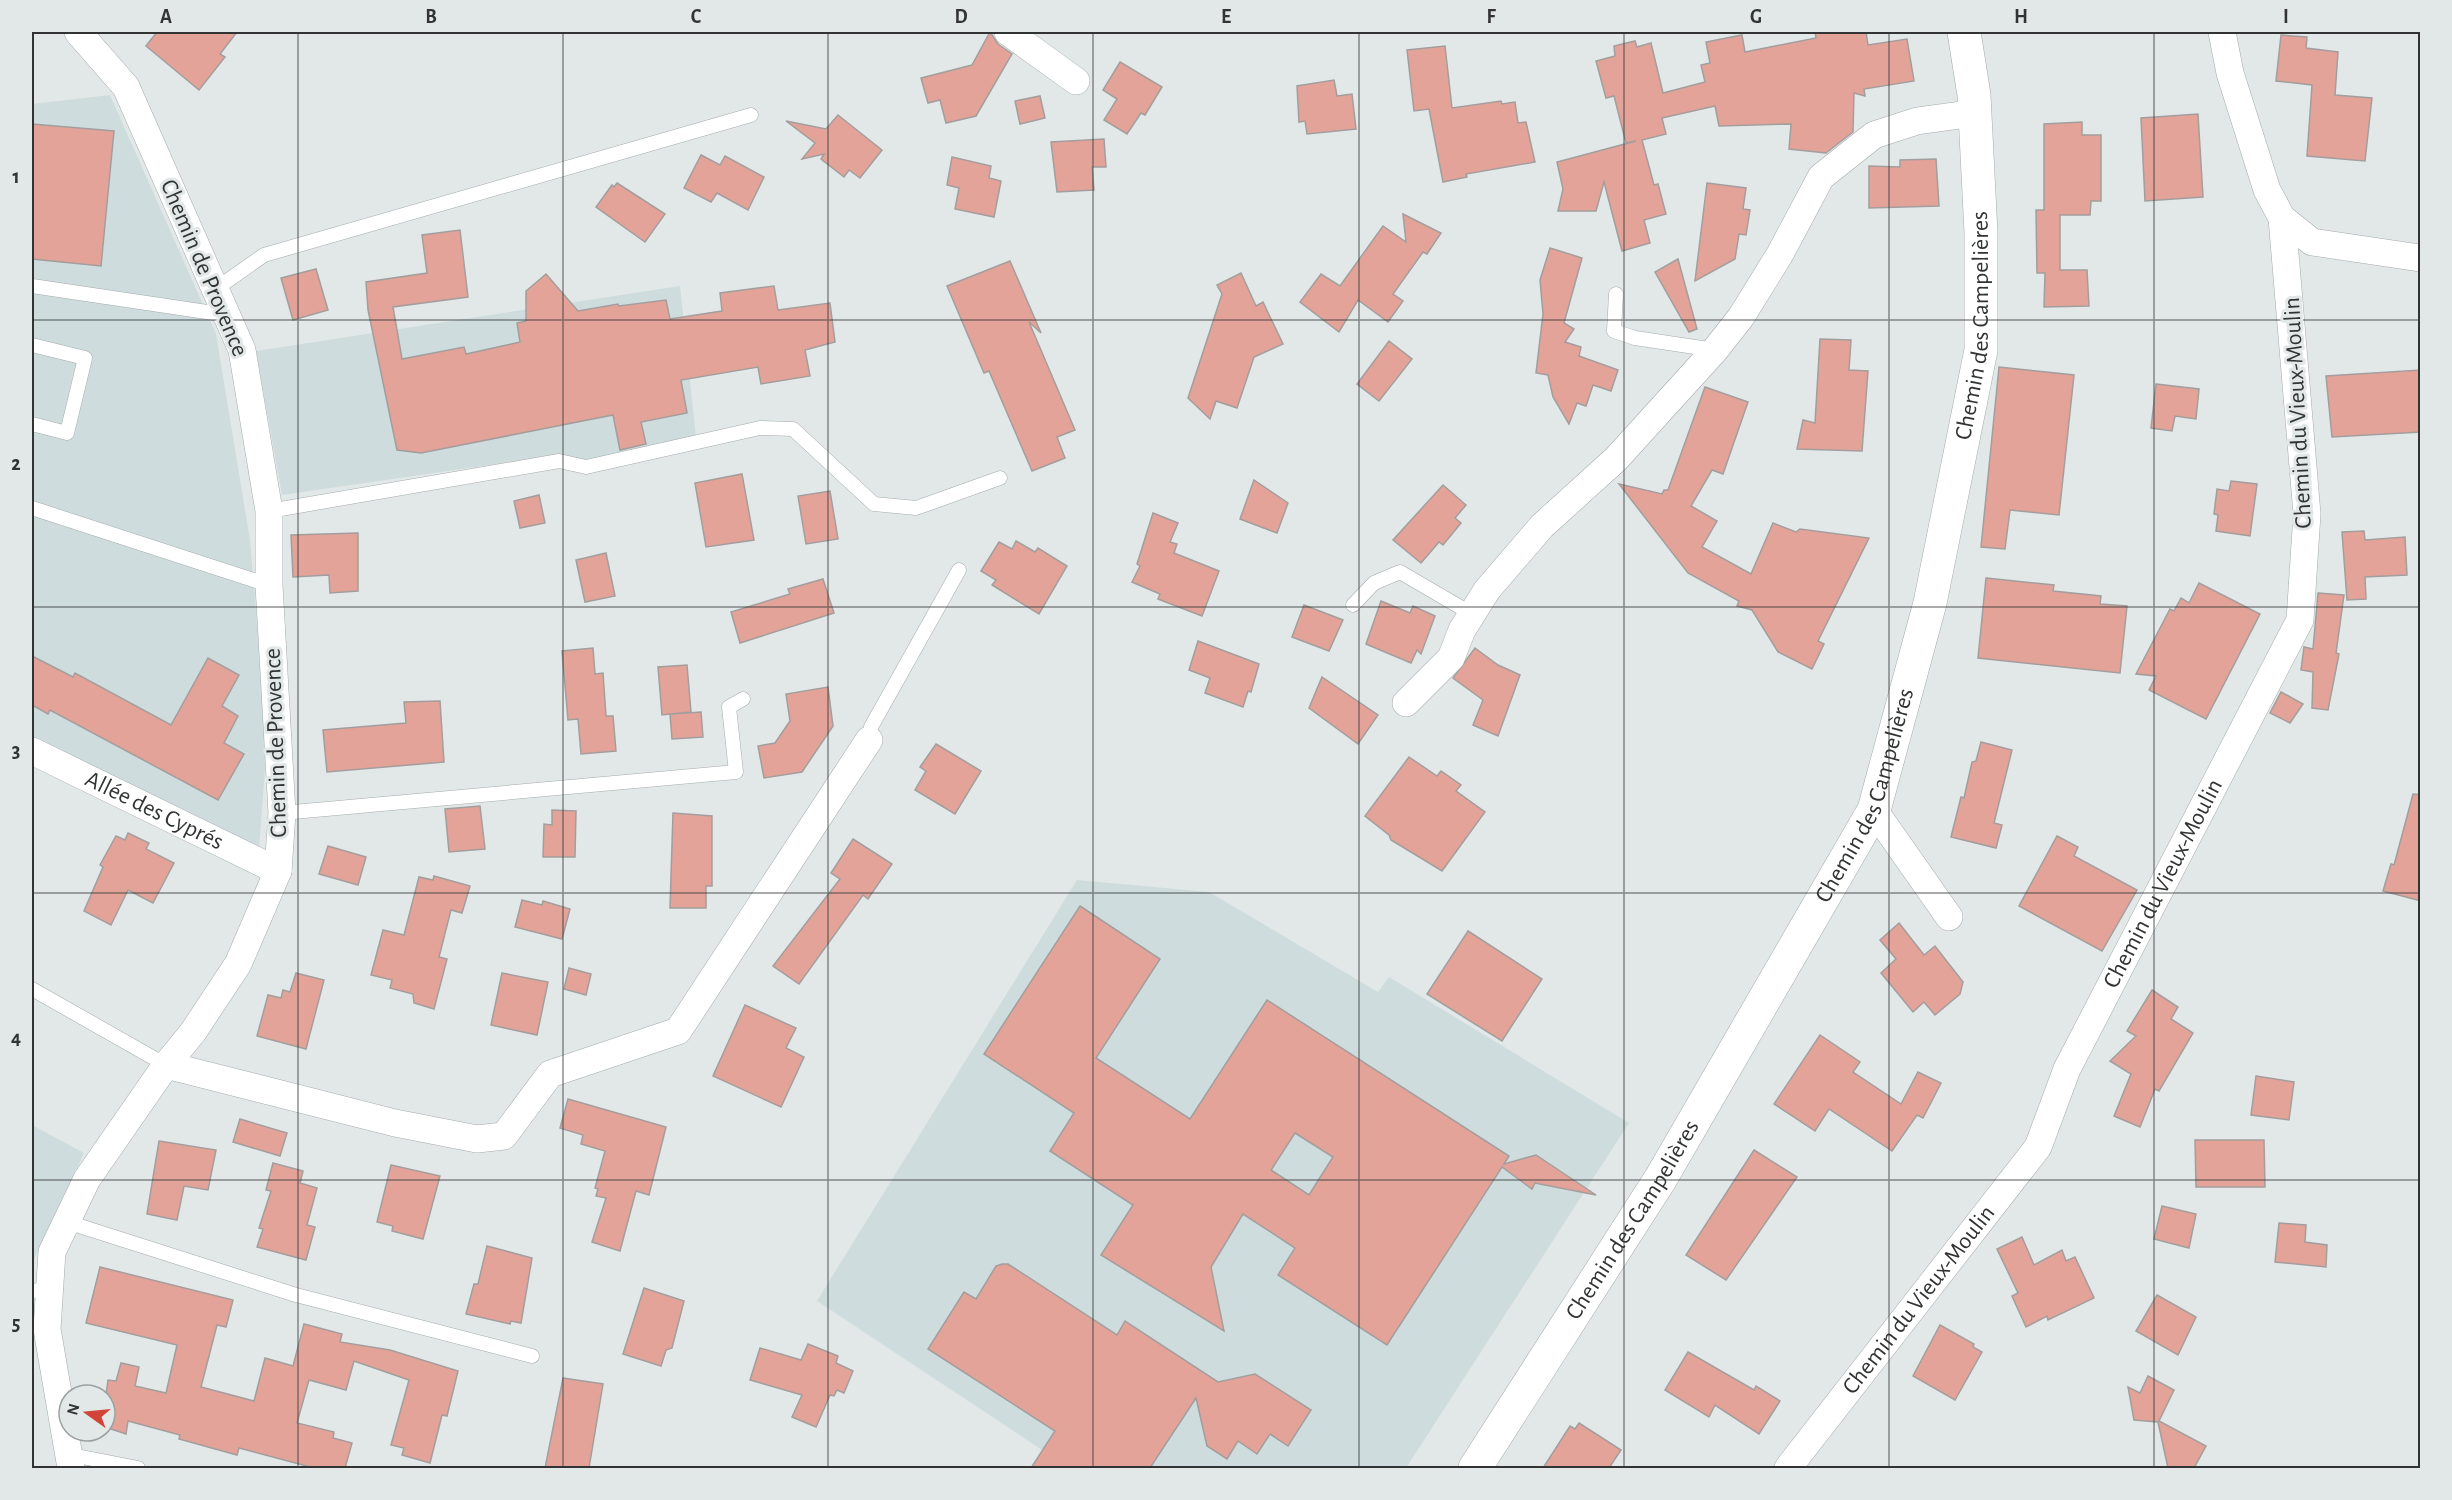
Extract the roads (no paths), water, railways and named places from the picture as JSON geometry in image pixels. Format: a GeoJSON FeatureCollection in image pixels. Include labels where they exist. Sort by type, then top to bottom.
{"type":"FeatureCollection","features":[{"type":"Feature","properties":{"kind":"main road","name":"Chemin des Campelières"},"geometry":{"type":"LineString","coordinates":[[1475,1468],[1661,1178],[1874,810],[1930,603],[1981,350],[1981,232],[1975,113],[1964,32]]}},
{"type":"Feature","properties":{"kind":"street","name":"Chemin de Provence"},"geometry":{"type":"LineString","coordinates":[[70,1464],[40,1290],[52,1252],[87,1179],[166,1065],[193,1032],[238,964],[278,871],[282,813],[269,585],[269,511],[242,350],[229,315],[126,87],[78,32]]}},
{"type":"Feature","properties":{"kind":"street"},"geometry":{"type":"LineString","coordinates":[[1008,32],[1076,81]]}},
{"type":"Feature","properties":{"kind":"street"},"geometry":{"type":"LineString","coordinates":[[2222,32],[2230,73],[2266,190],[2282,218],[2312,242],[2421,258]]}},
{"type":"Feature","properties":{"kind":"street"},"geometry":{"type":"LineString","coordinates":[[1406,703],[1451,658],[1462,630],[1487,590],[1542,526],[1616,459],[1715,350],[1741,317],[1780,254],[1821,177],[1874,135],[1917,121],[1975,113]]}},
{"type":"Feature","properties":{"kind":"street","name":"Chemin du Vieux-Moulin"},"geometry":{"type":"LineString","coordinates":[[1788,1468],[2038,1147],[2067,1069],[2300,620],[2307,514],[2282,218]]}},
{"type":"Feature","properties":{"kind":"street"},"geometry":{"type":"LineString","coordinates":[[166,1065],[395,1123],[477,1139],[504,1136],[550,1074],[678,1031],[868,740]]}},
{"type":"Feature","properties":{"kind":"street","name":"Allée des Cyprés"},"geometry":{"type":"LineString","coordinates":[[32,751],[278,871]]}},
{"type":"Feature","properties":{"kind":"street"},"geometry":{"type":"LineString","coordinates":[[1874,810],[1949,916]]}},
{"type":"Feature","properties":{"kind":"lane"},"geometry":{"type":"LineString","coordinates":[[217,288],[264,255],[751,115]]}},
{"type":"Feature","properties":{"kind":"lane"},"geometry":{"type":"LineString","coordinates":[[32,286],[229,315]]}},
{"type":"Feature","properties":{"kind":"lane"},"geometry":{"type":"LineString","coordinates":[[1617,294],[1614,331],[1635,338],[1715,350]]}},
{"type":"Feature","properties":{"kind":"lane"},"geometry":{"type":"LineString","coordinates":[[32,345],[84,358],[67,433],[32,424]]}},
{"type":"Feature","properties":{"kind":"lane"},"geometry":{"type":"LineString","coordinates":[[269,511],[559,461],[586,467],[760,428],[793,429],[874,504],[916,508],[1000,478]]}},
{"type":"Feature","properties":{"kind":"lane"},"geometry":{"type":"LineString","coordinates":[[32,507],[269,585]]}},
{"type":"Feature","properties":{"kind":"lane"},"geometry":{"type":"LineString","coordinates":[[868,740],[871,727],[959,570]]}},
{"type":"Feature","properties":{"kind":"lane"},"geometry":{"type":"LineString","coordinates":[[1353,605],[1374,583],[1400,572],[1472,614]]}},
{"type":"Feature","properties":{"kind":"lane"},"geometry":{"type":"LineString","coordinates":[[282,813],[736,772],[729,707],[743,699]]}},
{"type":"Feature","properties":{"kind":"lane"},"geometry":{"type":"LineString","coordinates":[[32,989],[166,1065]]}},
{"type":"Feature","properties":{"kind":"lane"},"geometry":{"type":"LineString","coordinates":[[67,1222],[296,1295],[532,1356]]}},
{"type":"Feature","properties":{"kind":"lane"},"geometry":{"type":"LineString","coordinates":[[70,1464],[82,1457],[138,1468]]}}]}
